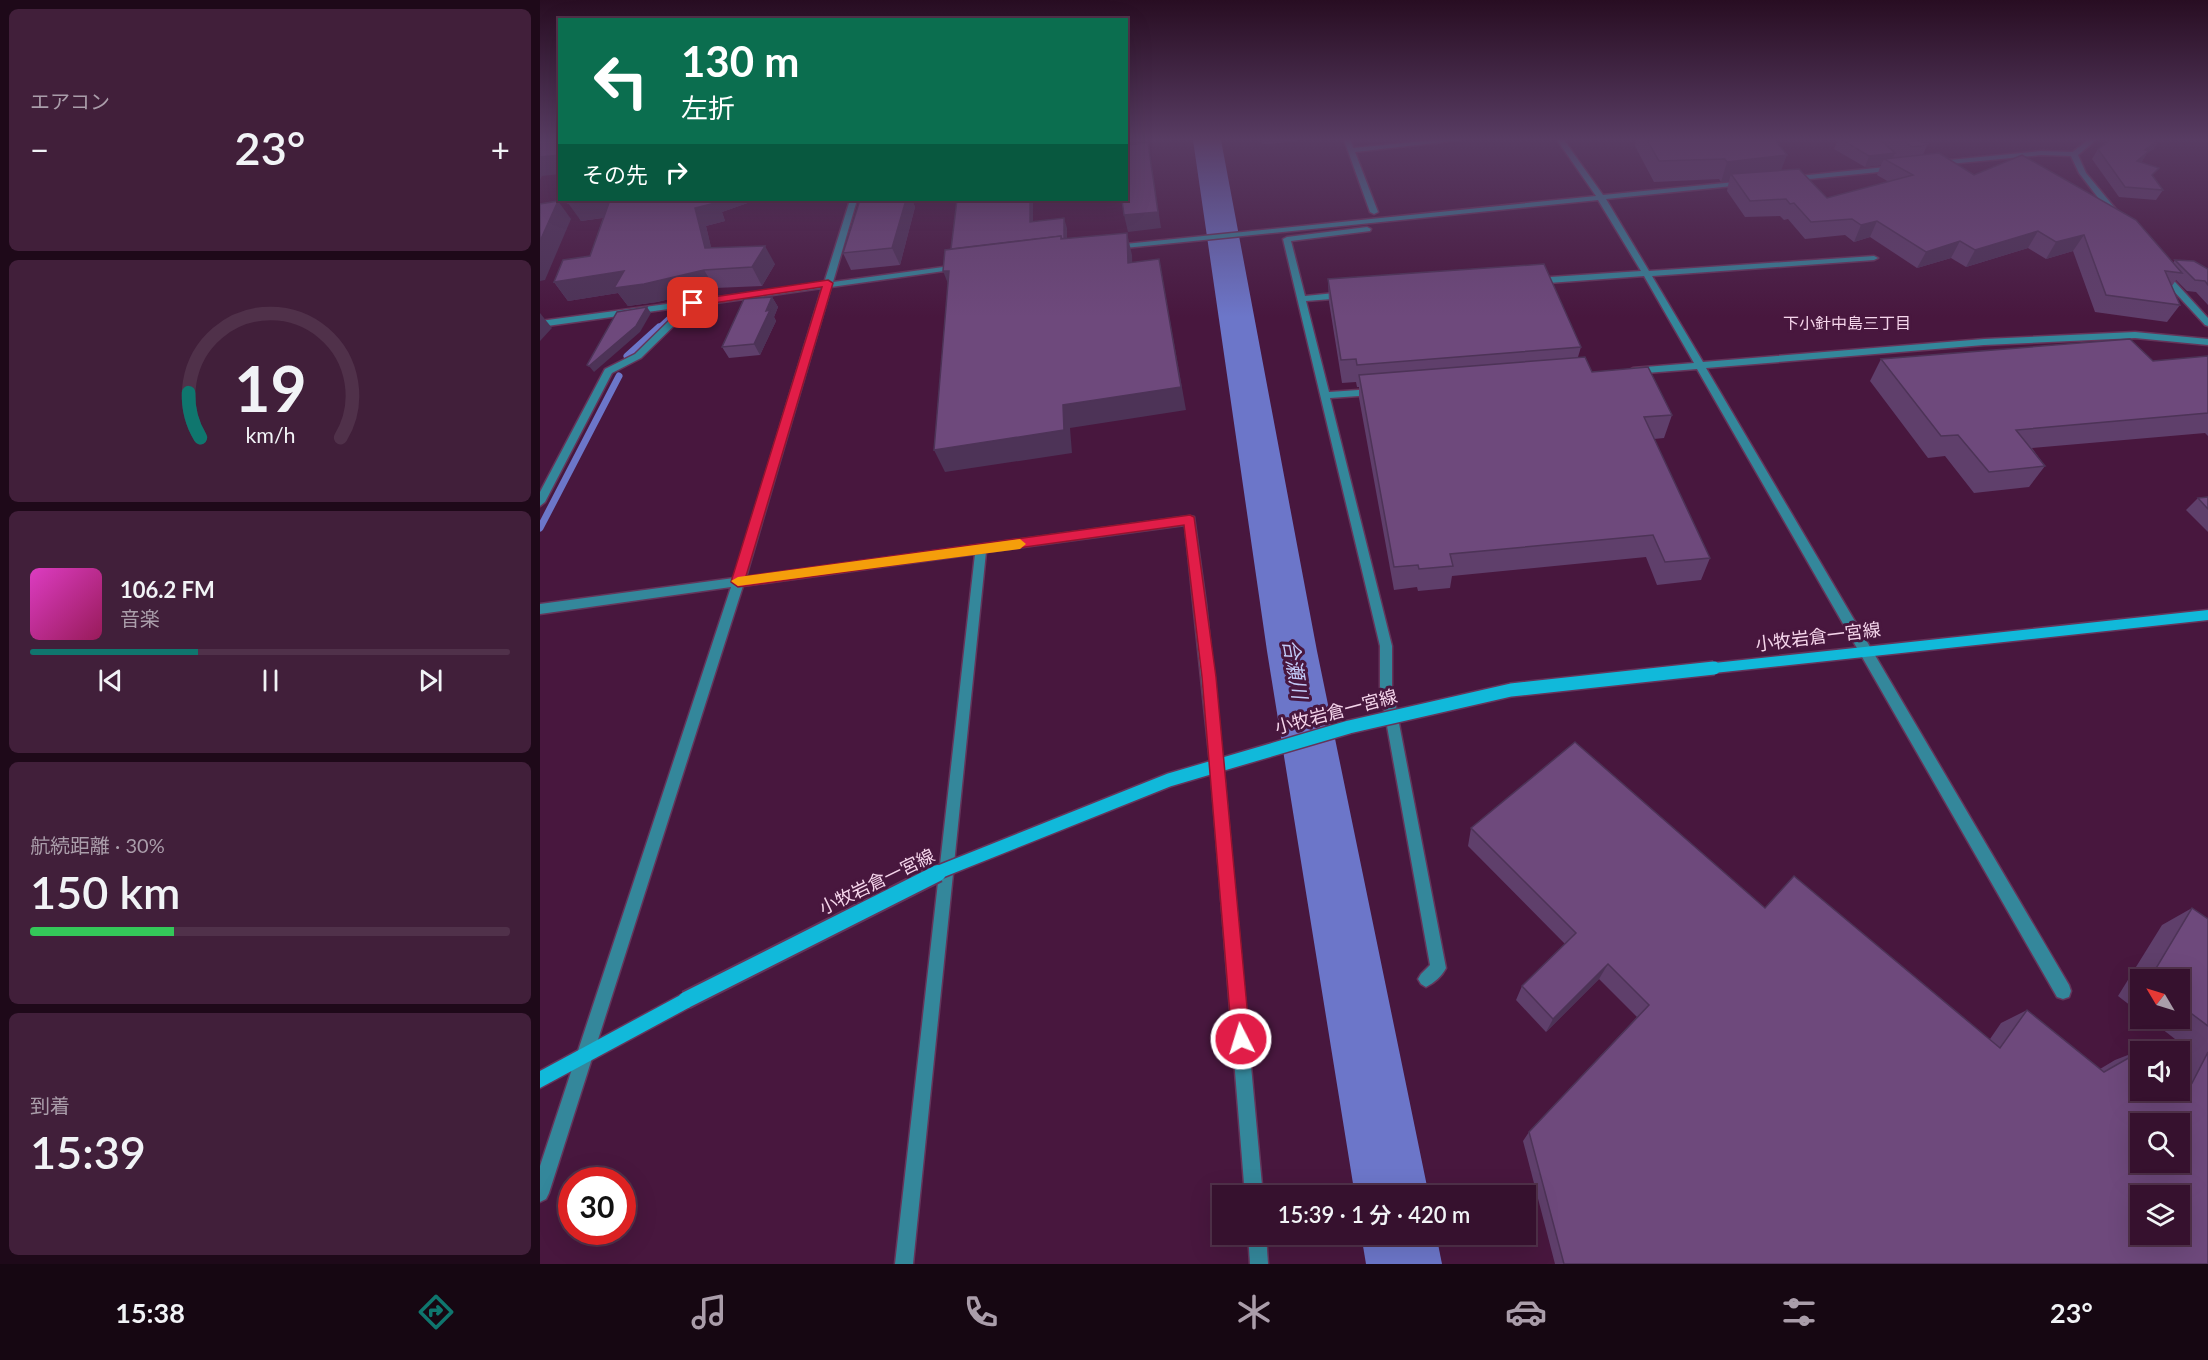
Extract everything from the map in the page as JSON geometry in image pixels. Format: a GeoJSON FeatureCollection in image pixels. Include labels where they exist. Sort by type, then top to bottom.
{"type":"FeatureCollection","features":[{"type":"Feature","properties":{"kind":"main road","name":"小牧岩倉一宮線"},"geometry":{"type":"LineString","coordinates":[[540,1080],[686,1000],[923,879],[1168,780],[1349,727],[1511,690],[2208,615]]}},
{"type":"Feature","properties":{"kind":"street"},"geometry":{"type":"LineString","coordinates":[[1369,199],[1374,212]]}},
{"type":"Feature","properties":{"kind":"street"},"geometry":{"type":"LineString","coordinates":[[1108,248],[1592,199]]}},
{"type":"Feature","properties":{"kind":"street"},"geometry":{"type":"LineString","coordinates":[[1602,199],[1701,366],[2063,991]]}},
{"type":"Feature","properties":{"kind":"street"},"geometry":{"type":"LineString","coordinates":[[2104,199],[2119,219]]}},
{"type":"Feature","properties":{"kind":"street"},"geometry":{"type":"LineString","coordinates":[[540,1193],[738,582],[853,201]]}},
{"type":"Feature","properties":{"kind":"street"},"geometry":{"type":"LineString","coordinates":[[1426,979],[1438,968],[1386,687],[1386,646],[1287,239],[1434,222],[1440,216]]}},
{"type":"Feature","properties":{"kind":"street"},"geometry":{"type":"LineString","coordinates":[[1527,282],[1874,258]]}},
{"type":"Feature","properties":{"kind":"street"},"geometry":{"type":"LineString","coordinates":[[2165,266],[2155,265],[2208,323]]}},
{"type":"Feature","properties":{"kind":"street"},"geometry":{"type":"LineString","coordinates":[[540,324],[828,283],[968,266]]}},
{"type":"Feature","properties":{"kind":"street"},"geometry":{"type":"LineString","coordinates":[[1301,298],[1360,294]]}},
{"type":"Feature","properties":{"kind":"street"},"geometry":{"type":"LineString","coordinates":[[540,502],[608,371],[638,356],[693,303]]}},
{"type":"Feature","properties":{"kind":"street"},"geometry":{"type":"LineString","coordinates":[[1619,372],[1984,342],[2134,335],[2208,342]]}},
{"type":"Feature","properties":{"kind":"street"},"geometry":{"type":"LineString","coordinates":[[1326,395],[1385,391]]}},
{"type":"Feature","properties":{"kind":"street"},"geometry":{"type":"LineString","coordinates":[[540,609],[1190,520],[1224,836],[1253,1185]]}},
{"type":"Feature","properties":{"kind":"street"},"geometry":{"type":"LineString","coordinates":[[904,1264],[981,550]]}},
{"type":"Feature","properties":{"kind":"street"},"geometry":{"type":"LineString","coordinates":[[1258,1245],[1259,1264]]}},
{"type":"Feature","properties":{"kind":"building"},"geometry":{"type":"Polygon","coordinates":[[[1156,199],[1158,212],[1124,215],[1122,201],[1156,199]]]}},
{"type":"Feature","properties":{"kind":"building"},"geometry":{"type":"Polygon","coordinates":[[[1749,199],[2099,199],[2136,220],[2182,273],[2165,271],[2180,305],[2106,295],[2084,235],[2056,242],[2038,231],[1975,250],[1960,241],[1926,252],[1877,221],[1861,225],[1852,219],[1811,222],[1794,203],[1790,204],[1786,199],[1750,201],[1749,199]]]}},
{"type":"Feature","properties":{"kind":"building"},"geometry":{"type":"Polygon","coordinates":[[[558,201],[540,241],[540,204],[558,201]]]}},
{"type":"Feature","properties":{"kind":"building"},"geometry":{"type":"Polygon","coordinates":[[[610,201],[714,201],[715,203],[695,208],[705,248],[765,246],[752,267],[704,270],[644,284],[614,288],[624,271],[554,282],[563,260],[590,256],[610,201]]]}},
{"type":"Feature","properties":{"kind":"building"},"geometry":{"type":"Polygon","coordinates":[[[860,201],[906,201],[892,248],[843,253],[860,201]]]}},
{"type":"Feature","properties":{"kind":"building"},"geometry":{"type":"Polygon","coordinates":[[[957,201],[1030,201],[1030,222],[1064,218],[1064,239],[1061,236],[951,249],[957,201]]]}},
{"type":"Feature","properties":{"kind":"building"},"geometry":{"type":"Polygon","coordinates":[[[1127,233],[1128,263],[1159,259],[1181,387],[1063,405],[1064,430],[934,450],[949,271],[943,271],[945,250],[1061,236],[1061,239],[1127,233]]]}},
{"type":"Feature","properties":{"kind":"building"},"geometry":{"type":"Polygon","coordinates":[[[2175,260],[2194,261],[2208,269],[2208,285],[2205,281],[2195,280],[2175,260]]]}},
{"type":"Feature","properties":{"kind":"building"},"geometry":{"type":"Polygon","coordinates":[[[1544,264],[1581,347],[1357,365],[1356,359],[1341,360],[1328,279],[1544,264]]]}},
{"type":"Feature","properties":{"kind":"building"},"geometry":{"type":"Polygon","coordinates":[[[772,297],[766,311],[770,310],[754,344],[722,347],[744,299],[772,297]]]}},
{"type":"Feature","properties":{"kind":"building"},"geometry":{"type":"Polygon","coordinates":[[[647,307],[636,326],[589,366],[587,365],[617,312],[647,307]]]}},
{"type":"Feature","properties":{"kind":"building"},"geometry":{"type":"Polygon","coordinates":[[[2130,339],[2153,361],[2208,356],[2208,413],[2016,430],[2045,466],[1989,472],[1958,435],[1941,436],[1881,359],[2130,339]]]}},
{"type":"Feature","properties":{"kind":"building"},"geometry":{"type":"Polygon","coordinates":[[[1585,357],[1592,372],[1648,367],[1672,415],[1644,417],[1710,558],[1665,562],[1653,535],[1450,554],[1453,566],[1419,569],[1418,565],[1394,567],[1359,375],[1585,357]]]}},
{"type":"Feature","properties":{"kind":"building"},"geometry":{"type":"Polygon","coordinates":[[[2208,497],[2208,509],[2198,498],[2208,497]]]}},
{"type":"Feature","properties":{"kind":"building"},"geometry":{"type":"Polygon","coordinates":[[[1575,742],[1765,908],[1794,876],[2000,1048],[2027,1010],[2104,1072],[2130,1057],[2130,1101],[2190,1101],[2190,1081],[2192,1083],[2208,1052],[2208,1264],[1564,1264],[1529,1132],[1649,1005],[1608,964],[1553,1019],[1522,986],[1576,933],[1471,828],[1575,742]]]}},
{"type":"Feature","properties":{"kind":"building"},"geometry":{"type":"Polygon","coordinates":[[[2192,908],[2208,919],[2208,1026],[2190,1012],[2190,969],[2156,969],[2192,908]]]}},
{"type":"Feature","properties":{"kind":"waterway","name":"合瀬川"},"geometry":{"type":"LineString","coordinates":[[1217,199],[1292,651],[1390,1185]]}},
{"type":"Feature","properties":{"kind":"waterway"},"geometry":{"type":"LineString","coordinates":[[657,329],[669,318]]}},
{"type":"Feature","properties":{"kind":"waterway"},"geometry":{"type":"LineString","coordinates":[[627,356],[659,327]]}},
{"type":"Feature","properties":{"kind":"waterway"},"geometry":{"type":"LineString","coordinates":[[540,528],[619,376]]}},
{"type":"Feature","properties":{"kind":"waterway","name":"合瀬川"},"geometry":{"type":"LineString","coordinates":[[1400,1245],[1404,1264]]}},
{"type":"Feature","properties":{"kind":"slow traffic"},"geometry":{"type":"LineString","coordinates":[[738,581],[1020,544]]}},
{"type":"Feature","properties":{"kind":"district","name":"下小針中島三丁目"},"geometry":{"type":"Point","coordinates":[1847,323]}},
{"type":"Feature","properties":{"kind":"route"},"geometry":{"type":"LineString","coordinates":[[693,303],[828,283],[738,582],[1190,520],[1209,677],[1241,1039]]}}]}
